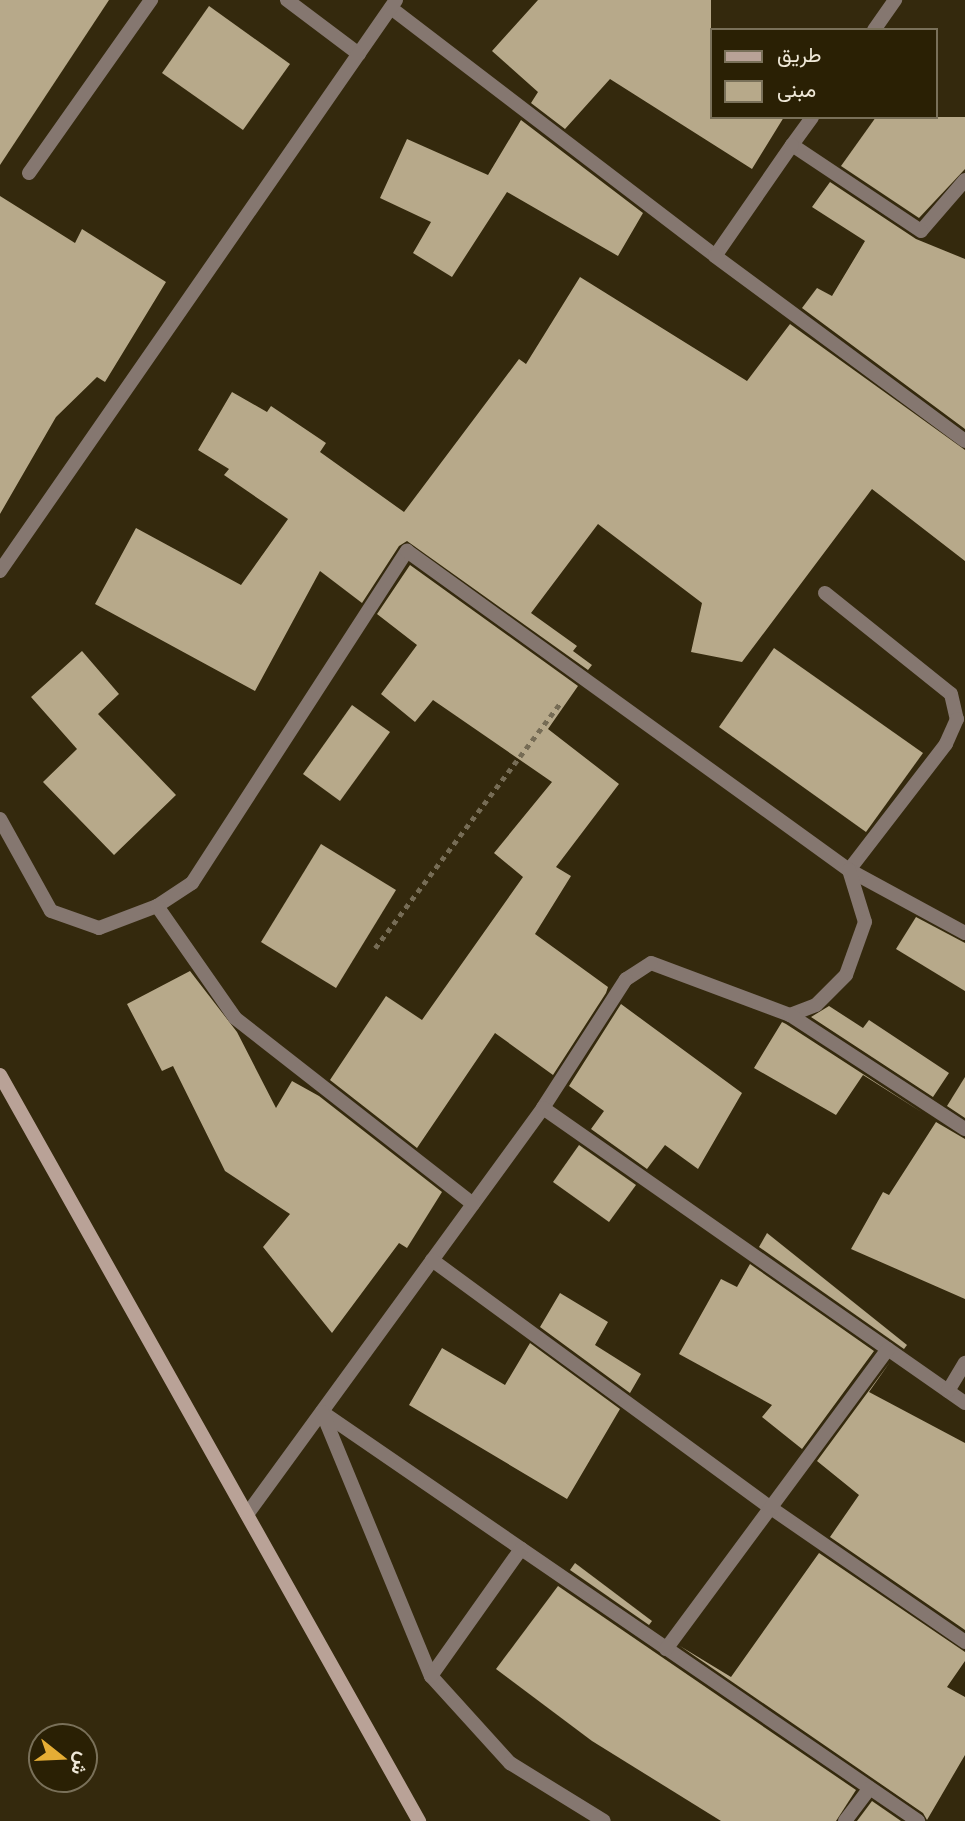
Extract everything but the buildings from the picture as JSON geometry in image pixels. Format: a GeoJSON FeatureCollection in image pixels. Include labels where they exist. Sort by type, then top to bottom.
{"type":"FeatureCollection","features":[{"type":"Feature","properties":{"kind":"main road"},"geometry":{"type":"LineString","coordinates":[[0,1075],[419,1821]]}},
{"type":"Feature","properties":{"kind":"street"},"geometry":{"type":"LineString","coordinates":[[29,173],[151,0]]}},
{"type":"Feature","properties":{"kind":"street"},"geometry":{"type":"LineString","coordinates":[[286,0],[359,54]]}},
{"type":"Feature","properties":{"kind":"street"},"geometry":{"type":"LineString","coordinates":[[875,28],[895,0]]}},
{"type":"Feature","properties":{"kind":"street"},"geometry":{"type":"LineString","coordinates":[[0,572],[393,4],[715,256],[965,441]]}},
{"type":"Feature","properties":{"kind":"street"},"geometry":{"type":"LineString","coordinates":[[715,256],[811,119]]}},
{"type":"Feature","properties":{"kind":"street"},"geometry":{"type":"LineString","coordinates":[[792,145],[921,231],[965,180]]}},
{"type":"Feature","properties":{"kind":"street"},"geometry":{"type":"LineString","coordinates":[[0,819],[51,911],[99,928],[157,906],[192,883],[407,551],[849,870],[965,933]]}},
{"type":"Feature","properties":{"kind":"street"},"geometry":{"type":"LineString","coordinates":[[825,593],[951,694],[957,719],[946,744],[849,870]]}},
{"type":"Feature","properties":{"kind":"street"},"geometry":{"type":"LineString","coordinates":[[790,1015],[816,1005],[846,975],[866,922],[849,870]]}},
{"type":"Feature","properties":{"kind":"street"},"geometry":{"type":"LineString","coordinates":[[157,906],[235,1018],[473,1204]]}},
{"type":"Feature","properties":{"kind":"street"},"geometry":{"type":"LineString","coordinates":[[248,1513],[543,1108],[626,979],[651,962],[790,1015],[965,1129]]}},
{"type":"Feature","properties":{"kind":"street"},"geometry":{"type":"LineString","coordinates":[[543,1108],[965,1403]]}},
{"type":"Feature","properties":{"kind":"street"},"geometry":{"type":"LineString","coordinates":[[432,1260],[771,1508],[965,1642]]}},
{"type":"Feature","properties":{"kind":"street"},"geometry":{"type":"LineString","coordinates":[[666,1649],[888,1349]]}},
{"type":"Feature","properties":{"kind":"street"},"geometry":{"type":"LineString","coordinates":[[947,1391],[965,1363]]}},
{"type":"Feature","properties":{"kind":"street"},"geometry":{"type":"LineString","coordinates":[[322,1412],[918,1821]]}},
{"type":"Feature","properties":{"kind":"street"},"geometry":{"type":"LineString","coordinates":[[322,1412],[431,1676],[510,1763],[604,1821]]}},
{"type":"Feature","properties":{"kind":"street"},"geometry":{"type":"LineString","coordinates":[[431,1676],[521,1549]]}},
{"type":"Feature","properties":{"kind":"street"},"geometry":{"type":"LineString","coordinates":[[845,1821],[870,1788]]}},
{"type":"Feature","properties":{"kind":"path"},"geometry":{"type":"LineString","coordinates":[[375,948],[579,677]]}}]}
